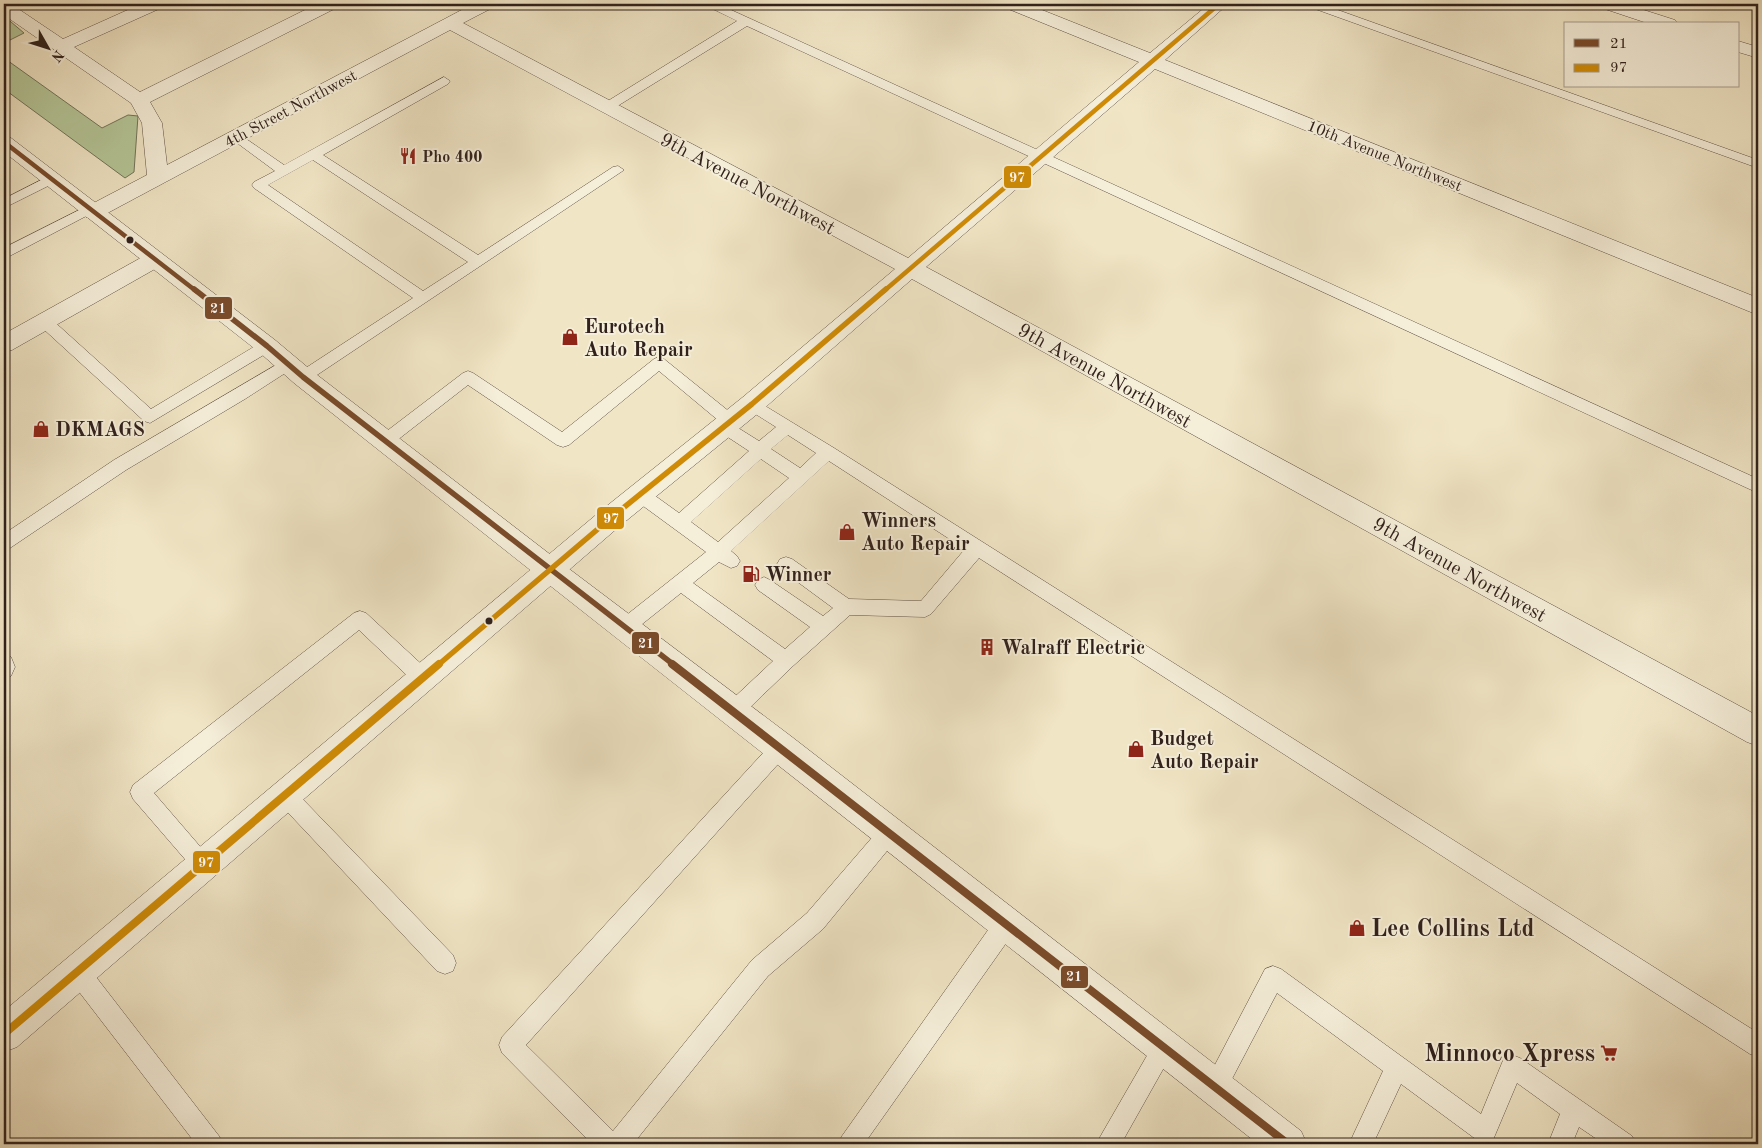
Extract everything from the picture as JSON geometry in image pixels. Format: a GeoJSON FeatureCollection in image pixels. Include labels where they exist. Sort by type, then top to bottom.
{"type":"FeatureCollection","features":[{"type":"Feature","properties":{"kind":"street"},"geometry":{"type":"LineString","coordinates":[[62,46],[155,4]]}},
{"type":"Feature","properties":{"kind":"street"},"geometry":{"type":"LineString","coordinates":[[139,100],[330,4]]}},
{"type":"Feature","properties":{"kind":"street","name":"4th Street Northwest"},"geometry":{"type":"LineString","coordinates":[[91,211],[158,178],[486,4]]}},
{"type":"Feature","properties":{"kind":"street","name":"10th Avenue Northwest"},"geometry":{"type":"LineString","coordinates":[[1012,4],[1758,307]]}},
{"type":"Feature","properties":{"kind":"street"},"geometry":{"type":"LineString","coordinates":[[4,1034],[550,570],[752,404],[1219,4]]}},
{"type":"Feature","properties":{"kind":"street"},"geometry":{"type":"LineString","coordinates":[[1608,4],[1663,22]]}},
{"type":"Feature","properties":{"kind":"street"},"geometry":{"type":"LineString","coordinates":[[4,7],[139,100],[152,123],[158,178]]}},
{"type":"Feature","properties":{"kind":"street","name":"9th Avenue Northwest"},"geometry":{"type":"LineString","coordinates":[[449,23],[910,268],[1758,732]]}},
{"type":"Feature","properties":{"kind":"street"},"geometry":{"type":"LineString","coordinates":[[1740,47],[1758,53]]}},
{"type":"Feature","properties":{"kind":"street"},"geometry":{"type":"LineString","coordinates":[[4,142],[267,346],[550,570],[782,747],[1288,1144]]}},
{"type":"Feature","properties":{"kind":"street"},"geometry":{"type":"LineString","coordinates":[[4,344],[154,260]]}},
{"type":"Feature","properties":{"kind":"lane"},"geometry":{"type":"LineString","coordinates":[[709,4],[1758,486]]}},
{"type":"Feature","properties":{"kind":"lane"},"geometry":{"type":"LineString","coordinates":[[1311,4],[1758,164]]}},
{"type":"Feature","properties":{"kind":"lane"},"geometry":{"type":"LineString","coordinates":[[607,108],[746,21]]}},
{"type":"Feature","properties":{"kind":"lane"},"geometry":{"type":"LineString","coordinates":[[423,298],[260,185],[444,81]]}},
{"type":"Feature","properties":{"kind":"lane"},"geometry":{"type":"LineString","coordinates":[[235,137],[284,171]]}},
{"type":"Feature","properties":{"kind":"lane"},"geometry":{"type":"LineString","coordinates":[[313,154],[478,262]]}},
{"type":"Feature","properties":{"kind":"lane"},"geometry":{"type":"LineString","coordinates":[[4,543],[120,465],[240,395],[296,370],[423,298],[618,170]]}},
{"type":"Feature","properties":{"kind":"lane"},"geometry":{"type":"LineString","coordinates":[[4,204],[52,179]]}},
{"type":"Feature","properties":{"kind":"lane"},"geometry":{"type":"LineString","coordinates":[[4,254],[91,211]]}},
{"type":"Feature","properties":{"kind":"lane"},"geometry":{"type":"LineString","coordinates":[[44,321],[150,418],[267,346]]}},
{"type":"Feature","properties":{"kind":"lane"},"geometry":{"type":"LineString","coordinates":[[385,441],[468,377],[563,442],[659,363],[760,450],[801,477]]}},
{"type":"Feature","properties":{"kind":"lane"},"geometry":{"type":"LineString","coordinates":[[752,404],[1758,1046]]}},
{"type":"Feature","properties":{"kind":"lane"},"geometry":{"type":"LineString","coordinates":[[679,523],[787,426]]}},
{"type":"Feature","properties":{"kind":"lane"},"geometry":{"type":"LineString","coordinates":[[625,627],[679,582],[725,557],[801,477],[828,452]]}},
{"type":"Feature","properties":{"kind":"lane"},"geometry":{"type":"LineString","coordinates":[[641,495],[725,557]]}},
{"type":"Feature","properties":{"kind":"lane"},"geometry":{"type":"LineString","coordinates":[[786,564],[846,607],[925,609],[977,547]]}},
{"type":"Feature","properties":{"kind":"lane"},"geometry":{"type":"LineString","coordinates":[[679,582],[786,660]]}},
{"type":"Feature","properties":{"kind":"lane"},"geometry":{"type":"LineString","coordinates":[[764,586],[824,627]]}},
{"type":"Feature","properties":{"kind":"lane"},"geometry":{"type":"LineString","coordinates":[[733,711],[786,660],[846,607]]}},
{"type":"Feature","properties":{"kind":"lane"},"geometry":{"type":"LineString","coordinates":[[203,865],[140,792],[360,619],[423,678]]}},
{"type":"Feature","properties":{"kind":"lane"},"geometry":{"type":"LineString","coordinates":[[4,662],[6,667],[4,670]]}},
{"type":"Feature","properties":{"kind":"lane"},"geometry":{"type":"LineString","coordinates":[[609,1144],[510,1045],[782,747]]}},
{"type":"Feature","properties":{"kind":"lane"},"geometry":{"type":"LineString","coordinates":[[286,795],[445,963]]}},
{"type":"Feature","properties":{"kind":"lane"},"geometry":{"type":"LineString","coordinates":[[618,1144],[760,968],[815,921],[889,832]]}},
{"type":"Feature","properties":{"kind":"lane"},"geometry":{"type":"LineString","coordinates":[[850,1144],[1006,924]]}},
{"type":"Feature","properties":{"kind":"lane"},"geometry":{"type":"LineString","coordinates":[[78,972],[210,1144]]}},
{"type":"Feature","properties":{"kind":"lane"},"geometry":{"type":"LineString","coordinates":[[1215,1088],[1273,977],[1397,1067],[1482,1138],[1512,1066],[1624,1144]]}},
{"type":"Feature","properties":{"kind":"lane"},"geometry":{"type":"LineString","coordinates":[[1108,1144],[1164,1048]]}},
{"type":"Feature","properties":{"kind":"lane"},"geometry":{"type":"LineString","coordinates":[[1361,1144],[1397,1067]]}},
{"type":"Feature","properties":{"kind":"lane"},"geometry":{"type":"LineString","coordinates":[[1560,1144],[1574,1109]]}},
{"type":"Feature","properties":{"kind":"green space"},"geometry":{"type":"Polygon","coordinates":[[[4,16],[24,33],[4,43],[4,16]]]}},
{"type":"Feature","properties":{"kind":"green space"},"geometry":{"type":"Polygon","coordinates":[[[4,58],[102,128],[128,115],[138,116],[134,172],[125,178],[4,89],[4,58]]]}},
{"type":"Feature","properties":{"kind":"transit line","name":"97"},"geometry":{"type":"LineString","coordinates":[[4,1034],[612,517],[752,404],[1219,4]]}},
{"type":"Feature","properties":{"kind":"transit line","name":"21"},"geometry":{"type":"LineString","coordinates":[[4,142],[267,346],[303,377],[550,570],[781,747],[1288,1144]]}},
{"type":"Feature","properties":{"kind":"place","name":"Pho 400"},"geometry":{"type":"Point","coordinates":[408,156]}},
{"type":"Feature","properties":{"kind":"place","name":"Eurotech Auto Repair"},"geometry":{"type":"Point","coordinates":[570,337]}},
{"type":"Feature","properties":{"kind":"place","name":"DKMAGS"},"geometry":{"type":"Point","coordinates":[41,429]}},
{"type":"Feature","properties":{"kind":"place","name":"Winners Auto Repair"},"geometry":{"type":"Point","coordinates":[847,532]}},
{"type":"Feature","properties":{"kind":"place","name":"Winner"},"geometry":{"type":"Point","coordinates":[751,574]}},
{"type":"Feature","properties":{"kind":"place","name":"Walraff Electric"},"geometry":{"type":"Point","coordinates":[987,647]}},
{"type":"Feature","properties":{"kind":"place","name":"Budget Auto Repair"},"geometry":{"type":"Point","coordinates":[1136,749]}},
{"type":"Feature","properties":{"kind":"place","name":"Lee Collins Ltd"},"geometry":{"type":"Point","coordinates":[1357,928]}},
{"type":"Feature","properties":{"kind":"place","name":"Minnoco Xpress"},"geometry":{"type":"Point","coordinates":[1609,1053]}}]}
